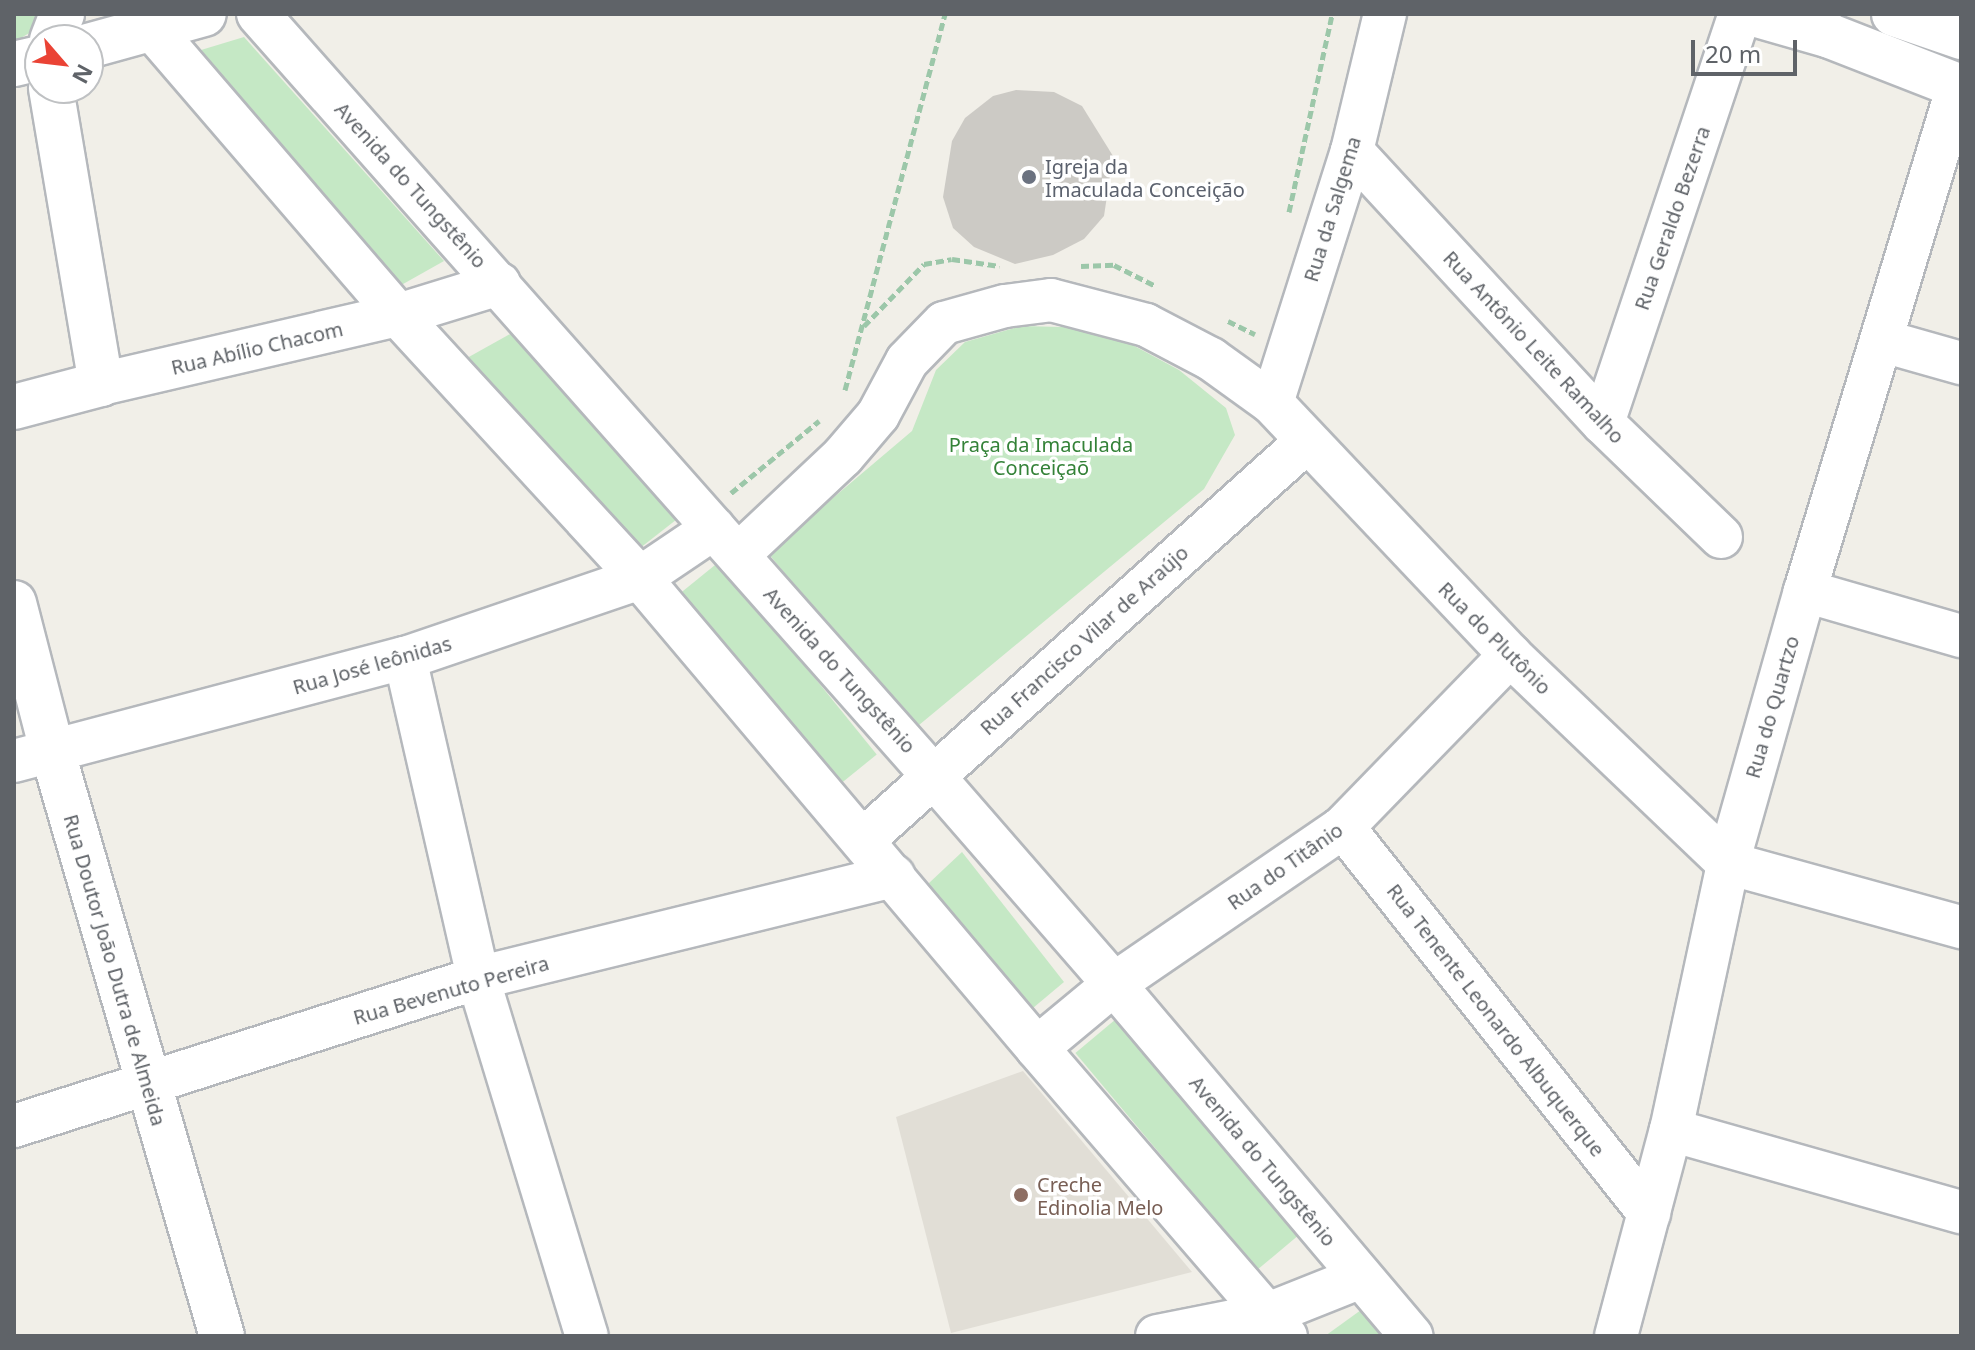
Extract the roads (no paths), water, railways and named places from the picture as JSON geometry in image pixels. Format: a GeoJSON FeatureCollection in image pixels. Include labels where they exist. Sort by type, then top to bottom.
{"type":"FeatureCollection","features":[{"type":"Feature","properties":{"kind":"main road"},"geometry":{"type":"LineString","coordinates":[[104,42],[204,14]]}},
{"type":"Feature","properties":{"kind":"main road"},"geometry":{"type":"LineString","coordinates":[[1754,14],[1832,25],[1959,87]]}},
{"type":"Feature","properties":{"kind":"main road"},"geometry":{"type":"LineString","coordinates":[[1894,14],[1961,37]]}},
{"type":"Feature","properties":{"kind":"main road"},"geometry":{"type":"LineString","coordinates":[[54,104],[101,384]]}},
{"type":"Feature","properties":{"kind":"main road","name":"Rua Abílio Chacom"},"geometry":{"type":"LineString","coordinates":[[14,407],[101,384]]}},
{"type":"Feature","properties":{"kind":"main road","name":"Rua Doutor João Dutra de Almeida"},"geometry":{"type":"LineString","coordinates":[[14,603],[33,755],[147,1084],[222,1336]]}},
{"type":"Feature","properties":{"kind":"street","name":"Avenida do Tungstênio"},"geometry":{"type":"LineString","coordinates":[[258,14],[499,284],[725,527],[1411,1336]]}},
{"type":"Feature","properties":{"kind":"street","name":"Rua da Salgema"},"geometry":{"type":"LineString","coordinates":[[1272,403],[1352,151],[1385,14]]}},
{"type":"Feature","properties":{"kind":"street","name":"Rua Geraldo Bezerra"},"geometry":{"type":"LineString","coordinates":[[1603,423],[1740,14]]}},
{"type":"Feature","properties":{"kind":"street"},"geometry":{"type":"LineString","coordinates":[[153,30],[398,315],[640,578],[1037,1048],[1277,1325]]}},
{"type":"Feature","properties":{"kind":"street","name":"Rua do Quartzo"},"geometry":{"type":"LineString","coordinates":[[1616,1336],[1671,1130],[1728,863],[1805,591],[1959,87]]}},
{"type":"Feature","properties":{"kind":"street","name":"Rua Antônio Leite Ramalho"},"geometry":{"type":"LineString","coordinates":[[1352,151],[1603,423],[1721,537]]}},
{"type":"Feature","properties":{"kind":"street","name":"Rua Abílio Chacom"},"geometry":{"type":"LineString","coordinates":[[101,384],[398,315],[499,284]]}},
{"type":"Feature","properties":{"kind":"street"},"geometry":{"type":"LineString","coordinates":[[725,527],[843,456],[878,415],[907,361],[944,323],[1005,306],[1051,300],[1146,325],[1211,359],[1272,403]]}},
{"type":"Feature","properties":{"kind":"street"},"geometry":{"type":"LineString","coordinates":[[1883,341],[1961,363]]}},
{"type":"Feature","properties":{"kind":"street","name":"Rua do Plutônio"},"geometry":{"type":"LineString","coordinates":[[1272,403],[1510,655],[1728,863]]}},
{"type":"Feature","properties":{"kind":"street","name":"Rua Francisco Vilar de Araújo"},"geometry":{"type":"LineString","coordinates":[[863,840],[1306,442]]}},
{"type":"Feature","properties":{"kind":"street","name":"Rua José leônidas"},"geometry":{"type":"LineString","coordinates":[[33,755],[405,658],[640,578],[725,527]]}},
{"type":"Feature","properties":{"kind":"street"},"geometry":{"type":"LineString","coordinates":[[1805,591],[1961,636]]}},
{"type":"Feature","properties":{"kind":"street","name":"Rua do Titânio"},"geometry":{"type":"LineString","coordinates":[[1037,1048],[1114,984],[1343,827],[1510,655]]}},
{"type":"Feature","properties":{"kind":"street"},"geometry":{"type":"LineString","coordinates":[[405,658],[478,978],[587,1336]]}},
{"type":"Feature","properties":{"kind":"street","name":"Rua Tenente Leonardo Albuquerque"},"geometry":{"type":"LineString","coordinates":[[1343,827],[1649,1213]]}},
{"type":"Feature","properties":{"kind":"street"},"geometry":{"type":"LineString","coordinates":[[1728,863],[1961,927]]}},
{"type":"Feature","properties":{"kind":"street","name":"Rua Bevenuto Pereira"},"geometry":{"type":"LineString","coordinates":[[14,1126],[478,978],[894,876]]}},
{"type":"Feature","properties":{"kind":"street"},"geometry":{"type":"LineString","coordinates":[[1671,1130],[1961,1212]]}},
{"type":"Feature","properties":{"kind":"street"},"geometry":{"type":"LineString","coordinates":[[1157,1336],[1277,1325],[1361,1277]]}},
{"type":"Feature","properties":{"kind":"place","name":"Igreja da Imaculada Conceição"},"geometry":{"type":"Point","coordinates":[1029,177]}},
{"type":"Feature","properties":{"kind":"place","name":"Creche Edinolia Melo"},"geometry":{"type":"Point","coordinates":[1021,1195]}},
{"type":"Feature","properties":{"kind":"park label","name":"Praça da Imaculada Conceiçaõ"},"geometry":{"type":"Point","coordinates":[1041,456]}}]}
